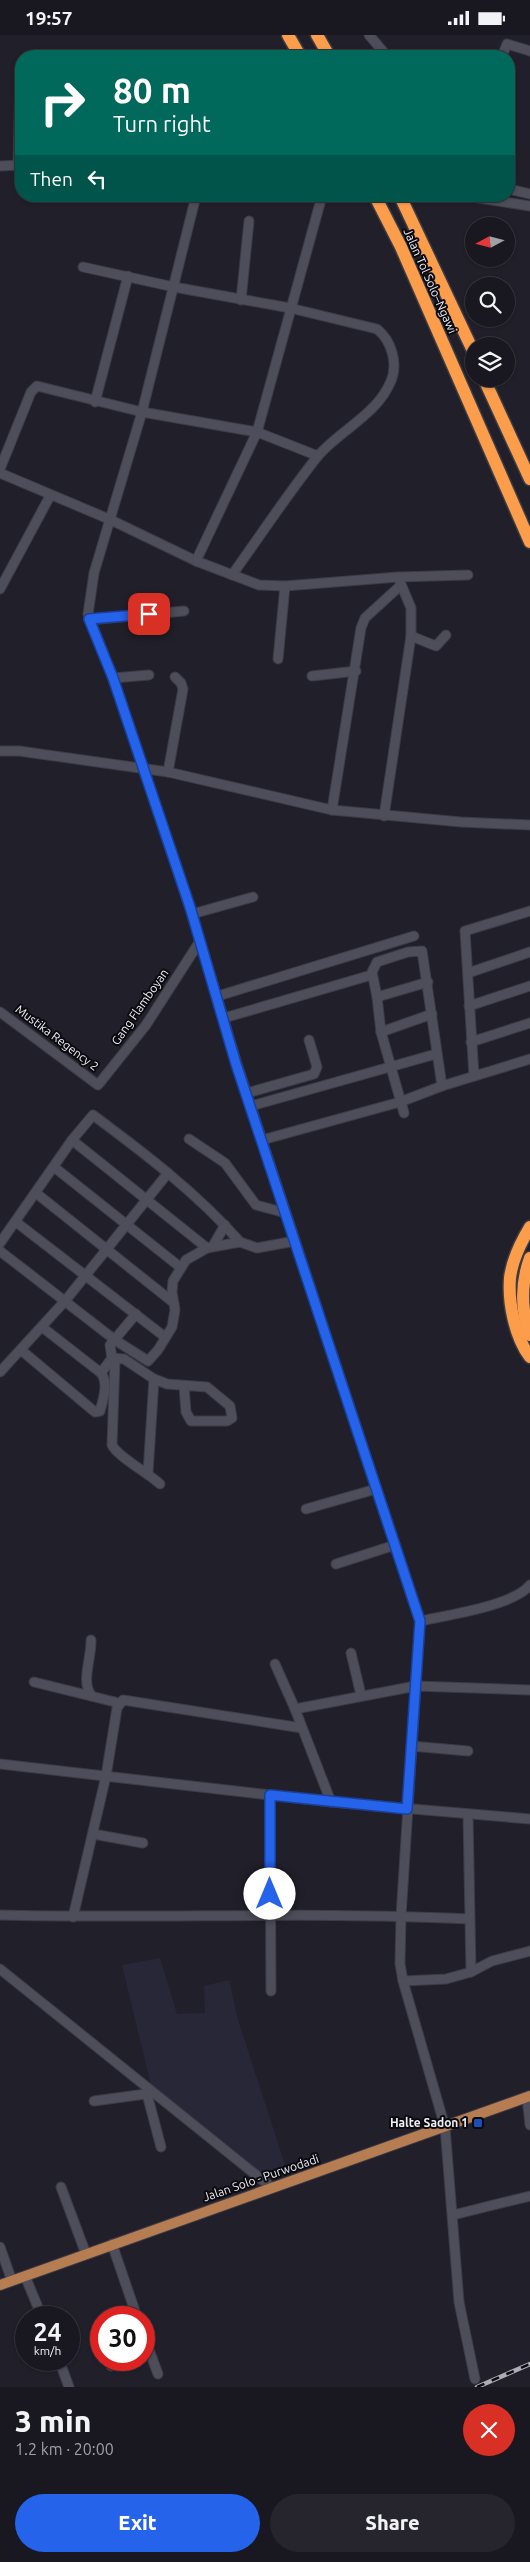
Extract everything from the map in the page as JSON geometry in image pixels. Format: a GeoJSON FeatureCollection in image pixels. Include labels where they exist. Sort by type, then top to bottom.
{"type":"FeatureCollection","features":[{"type":"Feature","properties":{"kind":"highway"},"geometry":{"type":"LineString","coordinates":[[288,35],[297,50]]}},
{"type":"Feature","properties":{"kind":"highway"},"geometry":{"type":"LineString","coordinates":[[317,35],[326,50]]}},
{"type":"Feature","properties":{"kind":"highway","name":"Jalan Tol Solo–Ngawi"},"geometry":{"type":"LineString","coordinates":[[378,202],[401,247],[530,542]]}},
{"type":"Feature","properties":{"kind":"highway","name":"Jalan Tol Solo–Ngawi"},"geometry":{"type":"LineString","coordinates":[[403,202],[466,337]]}},
{"type":"Feature","properties":{"kind":"highway"},"geometry":{"type":"LineString","coordinates":[[488,387],[530,479]]}},
{"type":"Feature","properties":{"kind":"highway"},"geometry":{"type":"LineString","coordinates":[[516,509],[530,553]]}},
{"type":"Feature","properties":{"kind":"highway"},"geometry":{"type":"LineString","coordinates":[[530,1227],[520,1243],[510,1278],[512,1307],[518,1336],[530,1357]]}},
{"type":"Feature","properties":{"kind":"highway"},"geometry":{"type":"LineString","coordinates":[[530,1258],[524,1274],[523,1301],[530,1335]]}},
{"type":"Feature","properties":{"kind":"main road","name":"Jalan Solo - Purwodadi"},"geometry":{"type":"LineString","coordinates":[[0,2285],[528,2097]]}},
{"type":"Feature","properties":{"kind":"street"},"geometry":{"type":"LineString","coordinates":[[369,35],[383,50]]}},
{"type":"Feature","properties":{"kind":"street"},"geometry":{"type":"LineString","coordinates":[[507,40],[530,51]]}},
{"type":"Feature","properties":{"kind":"street"},"geometry":{"type":"LineString","coordinates":[[0,167],[15,166]]}},
{"type":"Feature","properties":{"kind":"street"},"geometry":{"type":"LineString","coordinates":[[515,190],[530,194]]}},
{"type":"Feature","properties":{"kind":"street"},"geometry":{"type":"LineString","coordinates":[[195,202],[142,412],[90,593],[89,619],[113,678],[192,915],[247,1093],[420,1621],[407,1809],[400,1964],[403,1981],[445,2127],[459,2302],[475,2379]]}},
{"type":"Feature","properties":{"kind":"street"},"geometry":{"type":"LineString","coordinates":[[196,561],[257,431],[320,202]]}},
{"type":"Feature","properties":{"kind":"street"},"geometry":{"type":"LineString","coordinates":[[504,202],[530,206]]}},
{"type":"Feature","properties":{"kind":"street"},"geometry":{"type":"LineString","coordinates":[[241,299],[249,221]]}},
{"type":"Feature","properties":{"kind":"street"},"geometry":{"type":"LineString","coordinates":[[83,267],[174,287],[290,308],[377,329],[383,335],[395,361],[391,382],[382,397],[318,456],[232,575]]}},
{"type":"Feature","properties":{"kind":"street"},"geometry":{"type":"LineString","coordinates":[[94,402],[128,276]]}},
{"type":"Feature","properties":{"kind":"street"},"geometry":{"type":"LineString","coordinates":[[318,456],[257,431],[142,412],[94,402],[41,387],[33,388],[0,471],[50,496],[111,520],[196,561],[259,585],[286,586],[398,577],[468,575]]}},
{"type":"Feature","properties":{"kind":"street"},"geometry":{"type":"LineString","coordinates":[[0,589],[4,571],[50,496]]}},
{"type":"Feature","properties":{"kind":"street"},"geometry":{"type":"LineString","coordinates":[[384,816],[411,636],[411,608],[400,586],[398,577]]}},
{"type":"Feature","properties":{"kind":"street"},"geometry":{"type":"LineString","coordinates":[[278,659],[286,586]]}},
{"type":"Feature","properties":{"kind":"street"},"geometry":{"type":"LineString","coordinates":[[332,810],[356,671],[361,628],[365,618],[400,586]]}},
{"type":"Feature","properties":{"kind":"street"},"geometry":{"type":"LineString","coordinates":[[89,619],[184,611]]}},
{"type":"Feature","properties":{"kind":"street"},"geometry":{"type":"LineString","coordinates":[[411,636],[436,647],[446,635]]}},
{"type":"Feature","properties":{"kind":"street"},"geometry":{"type":"LineString","coordinates":[[312,675],[356,671]]}},
{"type":"Feature","properties":{"kind":"street"},"geometry":{"type":"LineString","coordinates":[[113,678],[149,675]]}},
{"type":"Feature","properties":{"kind":"street"},"geometry":{"type":"LineString","coordinates":[[168,772],[183,689],[181,683],[175,677]]}},
{"type":"Feature","properties":{"kind":"street"},"geometry":{"type":"LineString","coordinates":[[0,751],[19,751],[168,772],[332,810],[384,816],[530,825]]}},
{"type":"Feature","properties":{"kind":"street"},"geometry":{"type":"LineString","coordinates":[[192,915],[253,897]]}},
{"type":"Feature","properties":{"kind":"street"},"geometry":{"type":"LineString","coordinates":[[474,1076],[468,1006],[466,931],[530,911]]}},
{"type":"Feature","properties":{"kind":"street"},"geometry":{"type":"LineString","coordinates":[[218,996],[414,937]]}},
{"type":"Feature","properties":{"kind":"street","name":"Gang Flamboyan"},"geometry":{"type":"LineString","coordinates":[[98,1085],[146,1025],[200,941]]}},
{"type":"Feature","properties":{"kind":"street"},"geometry":{"type":"LineString","coordinates":[[404,1113],[381,1032],[378,997],[372,972],[374,965],[408,952],[422,951],[442,1086]]}},
{"type":"Feature","properties":{"kind":"street"},"geometry":{"type":"LineString","coordinates":[[468,973],[530,952]]}},
{"type":"Feature","properties":{"kind":"street"},"geometry":{"type":"LineString","coordinates":[[224,1018],[368,976]]}},
{"type":"Feature","properties":{"kind":"street"},"geometry":{"type":"LineString","coordinates":[[378,997],[428,982]]}},
{"type":"Feature","properties":{"kind":"street"},"geometry":{"type":"LineString","coordinates":[[468,1006],[530,986]]}},
{"type":"Feature","properties":{"kind":"street","name":"Mustika Regency 2"},"geometry":{"type":"LineString","coordinates":[[0,1012],[98,1085]]}},
{"type":"Feature","properties":{"kind":"street"},"geometry":{"type":"LineString","coordinates":[[381,1032],[432,1014]]}},
{"type":"Feature","properties":{"kind":"street"},"geometry":{"type":"LineString","coordinates":[[471,1042],[530,1023]]}},
{"type":"Feature","properties":{"kind":"street"},"geometry":{"type":"LineString","coordinates":[[247,1093],[314,1074],[317,1067],[309,1040]]}},
{"type":"Feature","properties":{"kind":"street"},"geometry":{"type":"LineString","coordinates":[[252,1106],[436,1054]]}},
{"type":"Feature","properties":{"kind":"street"},"geometry":{"type":"LineString","coordinates":[[262,1139],[400,1102],[442,1086],[530,1059]]}},
{"type":"Feature","properties":{"kind":"street"},"geometry":{"type":"LineString","coordinates":[[0,1243],[72,1140],[92,1115],[168,1173],[225,1225],[240,1242],[257,1249],[295,1241]]}},
{"type":"Feature","properties":{"kind":"street"},"geometry":{"type":"LineString","coordinates":[[188,1139],[225,1163],[236,1174],[256,1205],[286,1213]]}},
{"type":"Feature","properties":{"kind":"street"},"geometry":{"type":"LineString","coordinates":[[72,1140],[210,1247]]}},
{"type":"Feature","properties":{"kind":"street"},"geometry":{"type":"LineString","coordinates":[[54,1167],[180,1267]]}},
{"type":"Feature","properties":{"kind":"street"},"geometry":{"type":"LineString","coordinates":[[0,1372],[65,1301],[168,1173]]}},
{"type":"Feature","properties":{"kind":"street"},"geometry":{"type":"LineString","coordinates":[[36,1193],[174,1303]]}},
{"type":"Feature","properties":{"kind":"street"},"geometry":{"type":"LineString","coordinates":[[16,1222],[165,1337]]}},
{"type":"Feature","properties":{"kind":"street"},"geometry":{"type":"LineString","coordinates":[[210,1247],[225,1225]]}},
{"type":"Feature","properties":{"kind":"street"},"geometry":{"type":"LineString","coordinates":[[0,1251],[148,1361],[165,1337],[173,1321],[173,1281],[180,1267],[193,1255],[210,1247],[240,1242]]}},
{"type":"Feature","properties":{"kind":"street"},"geometry":{"type":"LineString","coordinates":[[136,1314],[110,1345],[114,1359],[112,1445],[117,1452],[160,1483]]}},
{"type":"Feature","properties":{"kind":"street"},"geometry":{"type":"LineString","coordinates":[[20,1350],[98,1412],[104,1397],[104,1379],[101,1373],[42,1327]]}},
{"type":"Feature","properties":{"kind":"street"},"geometry":{"type":"LineString","coordinates":[[101,1373],[114,1359],[124,1359],[154,1379],[167,1385],[207,1387],[230,1406],[232,1418],[227,1421],[191,1421],[186,1412],[184,1386]]}},
{"type":"Feature","properties":{"kind":"street"},"geometry":{"type":"LineString","coordinates":[[148,1473],[154,1379]]}},
{"type":"Feature","properties":{"kind":"street"},"geometry":{"type":"LineString","coordinates":[[306,1509],[376,1489]]}},
{"type":"Feature","properties":{"kind":"street"},"geometry":{"type":"LineString","coordinates":[[336,1565],[395,1545]]}},
{"type":"Feature","properties":{"kind":"street"},"geometry":{"type":"LineString","coordinates":[[420,1621],[505,1601],[522,1593],[530,1585]]}},
{"type":"Feature","properties":{"kind":"street"},"geometry":{"type":"LineString","coordinates":[[90,1640],[92,1653],[86,1683],[92,1696]]}},
{"type":"Feature","properties":{"kind":"street"},"geometry":{"type":"LineString","coordinates":[[351,1653],[361,1695]]}},
{"type":"Feature","properties":{"kind":"street"},"geometry":{"type":"LineString","coordinates":[[275,1664],[295,1709],[331,1802]]}},
{"type":"Feature","properties":{"kind":"street"},"geometry":{"type":"LineString","coordinates":[[34,1682],[119,1703],[127,1698],[302,1728]]}},
{"type":"Feature","properties":{"kind":"street"},"geometry":{"type":"LineString","coordinates":[[295,1709],[416,1686],[530,1690]]}},
{"type":"Feature","properties":{"kind":"street"},"geometry":{"type":"LineString","coordinates":[[73,1917],[106,1776],[119,1703]]}},
{"type":"Feature","properties":{"kind":"street"},"geometry":{"type":"LineString","coordinates":[[411,1746],[468,1751]]}},
{"type":"Feature","properties":{"kind":"street"},"geometry":{"type":"LineString","coordinates":[[0,1764],[331,1802],[530,1819]]}},
{"type":"Feature","properties":{"kind":"street"},"geometry":{"type":"LineString","coordinates":[[270,1795],[269,1914],[271,1991]]}},
{"type":"Feature","properties":{"kind":"street"},"geometry":{"type":"LineString","coordinates":[[468,1815],[471,1972]]}},
{"type":"Feature","properties":{"kind":"street"},"geometry":{"type":"LineString","coordinates":[[93,1834],[143,1843]]}},
{"type":"Feature","properties":{"kind":"street"},"geometry":{"type":"LineString","coordinates":[[0,1915],[73,1917],[269,1914],[469,1919]]}},
{"type":"Feature","properties":{"kind":"street"},"geometry":{"type":"LineString","coordinates":[[403,1981],[446,1979],[471,1972],[492,1961],[530,1951]]}},
{"type":"Feature","properties":{"kind":"street"},"geometry":{"type":"LineString","coordinates":[[0,1969],[150,2094],[271,2187]]}},
{"type":"Feature","properties":{"kind":"street"},"geometry":{"type":"LineString","coordinates":[[94,2101],[150,2094]]}},
{"type":"Feature","properties":{"kind":"street"},"geometry":{"type":"LineString","coordinates":[[150,2094],[161,2147]]}},
{"type":"Feature","properties":{"kind":"street"},"geometry":{"type":"LineString","coordinates":[[528,2097],[530,2125]]}},
{"type":"Feature","properties":{"kind":"street"},"geometry":{"type":"LineString","coordinates":[[61,2187],[86,2254]]}},
{"type":"Feature","properties":{"kind":"street"},"geometry":{"type":"LineString","coordinates":[[453,2215],[530,2196]]}},
{"type":"Feature","properties":{"kind":"street"},"geometry":{"type":"LineString","coordinates":[[112,2244],[133,2306]]}},
{"type":"Feature","properties":{"kind":"street"},"geometry":{"type":"LineString","coordinates":[[0,2247],[12,2281]]}},
{"type":"Feature","properties":{"kind":"street"},"geometry":{"type":"LineString","coordinates":[[25,2276],[37,2306]]}},
{"type":"Feature","properties":{"kind":"street"},"geometry":{"type":"LineString","coordinates":[[155,2368],[158,2374]]}},
{"type":"Feature","properties":{"kind":"street"},"geometry":{"type":"LineString","coordinates":[[63,2371],[69,2387]]}},
{"type":"Feature","properties":{"kind":"shaded area"},"geometry":{"type":"Polygon","coordinates":[[[160,1958],[177,2014],[205,2013],[204,1986],[229,1980],[238,2020],[288,2174],[264,2181],[153,2093],[122,1965],[160,1958]]]}},
{"type":"Feature","properties":{"kind":"railway"},"geometry":{"type":"LineString","coordinates":[[477,2387],[530,2364]]}},
{"type":"Feature","properties":{"kind":"place","name":"Halte Sadon 1"},"geometry":{"type":"Point","coordinates":[478,2123]}},
{"type":"Feature","properties":{"kind":"route"},"geometry":{"type":"LineString","coordinates":[[149,614],[89,619],[113,678],[190,907],[218,996],[236,1064],[252,1106],[300,1258],[420,1621],[407,1809],[270,1795],[270,1894]]}}]}
